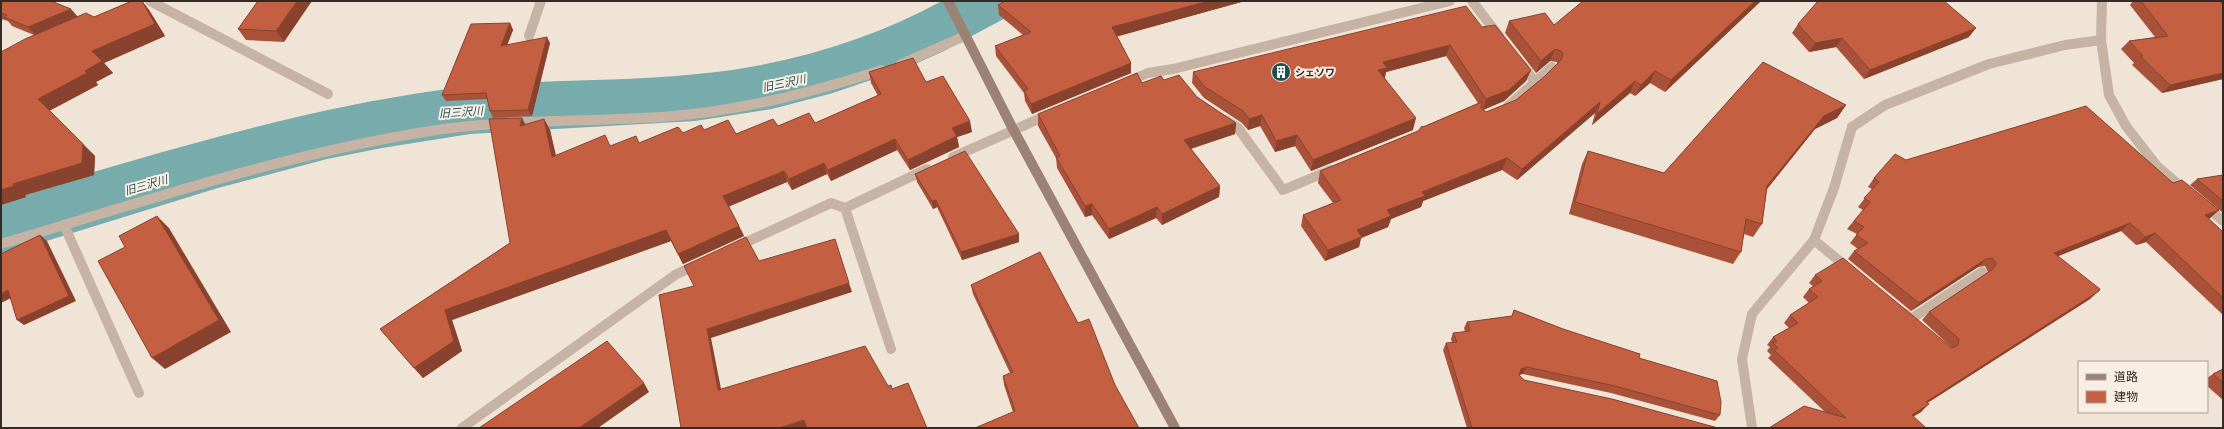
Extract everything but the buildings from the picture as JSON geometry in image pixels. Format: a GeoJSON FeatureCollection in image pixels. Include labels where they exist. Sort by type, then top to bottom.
{"type":"FeatureCollection","features":[{"type":"Feature","properties":{"kind":"street"},"geometry":{"type":"LineString","coordinates":[[150,1],[328,94]]}},
{"type":"Feature","properties":{"kind":"street"},"geometry":{"type":"LineString","coordinates":[[529,36],[541,1]]}},
{"type":"Feature","properties":{"kind":"street"},"geometry":{"type":"LineString","coordinates":[[948,1],[1013,129],[1175,428]]}},
{"type":"Feature","properties":{"kind":"street"},"geometry":{"type":"LineString","coordinates":[[1120,85],[1148,73],[1173,69],[1450,1]]}},
{"type":"Feature","properties":{"kind":"street"},"geometry":{"type":"LineString","coordinates":[[1472,1],[1506,45]]}},
{"type":"Feature","properties":{"kind":"street"},"geometry":{"type":"LineString","coordinates":[[2102,1],[2100,40],[2110,95],[2126,126],[2157,166],[2223,221]]}},
{"type":"Feature","properties":{"kind":"street"},"geometry":{"type":"LineString","coordinates":[[1,244],[285,162],[432,130],[518,122],[663,117],[772,102],[828,88],[906,62],[965,36]]}},
{"type":"Feature","properties":{"kind":"street"},"geometry":{"type":"LineString","coordinates":[[1752,428],[1742,359],[1752,314],[1814,240],[1834,188],[1852,127],[1885,105],[1990,64],[2065,45],[2100,40]]}},
{"type":"Feature","properties":{"kind":"street"},"geometry":{"type":"LineString","coordinates":[[1516,58],[1536,83]]}},
{"type":"Feature","properties":{"kind":"street"},"geometry":{"type":"LineString","coordinates":[[1496,112],[1508,107],[1552,67]]}},
{"type":"Feature","properties":{"kind":"street"},"geometry":{"type":"LineString","coordinates":[[1173,69],[1182,80]]}},
{"type":"Feature","properties":{"kind":"street"},"geometry":{"type":"LineString","coordinates":[[724,252],[831,203],[845,208],[939,163],[1056,111]]}},
{"type":"Feature","properties":{"kind":"street"},"geometry":{"type":"LineString","coordinates":[[1219,116],[1238,128],[1283,190],[1340,166]]}},
{"type":"Feature","properties":{"kind":"street"},"geometry":{"type":"LineString","coordinates":[[845,208],[891,349]]}},
{"type":"Feature","properties":{"kind":"street"},"geometry":{"type":"LineString","coordinates":[[64,225],[139,393]]}},
{"type":"Feature","properties":{"kind":"street"},"geometry":{"type":"LineString","coordinates":[[1814,240],[1856,275]]}},
{"type":"Feature","properties":{"kind":"street"},"geometry":{"type":"LineString","coordinates":[[462,428],[675,275],[710,259]]}},
{"type":"Feature","properties":{"kind":"street"},"geometry":{"type":"LineString","coordinates":[[1911,319],[1982,272]]}},
{"type":"Feature","properties":{"kind":"street"},"geometry":{"type":"LineString","coordinates":[[1893,304],[1923,329]]}},
{"type":"Feature","properties":{"kind":"waterway","name":"旧三沢川"},"geometry":{"type":"LineString","coordinates":[[1,227],[163,178],[272,148],[382,123],[438,114],[502,107],[695,98],[772,86],[848,66],[885,53],[956,20],[990,1]]}},
{"type":"Feature","properties":{"kind":"place","name":"シェソワ"},"geometry":{"type":"Point","coordinates":[1281,72]}}]}
